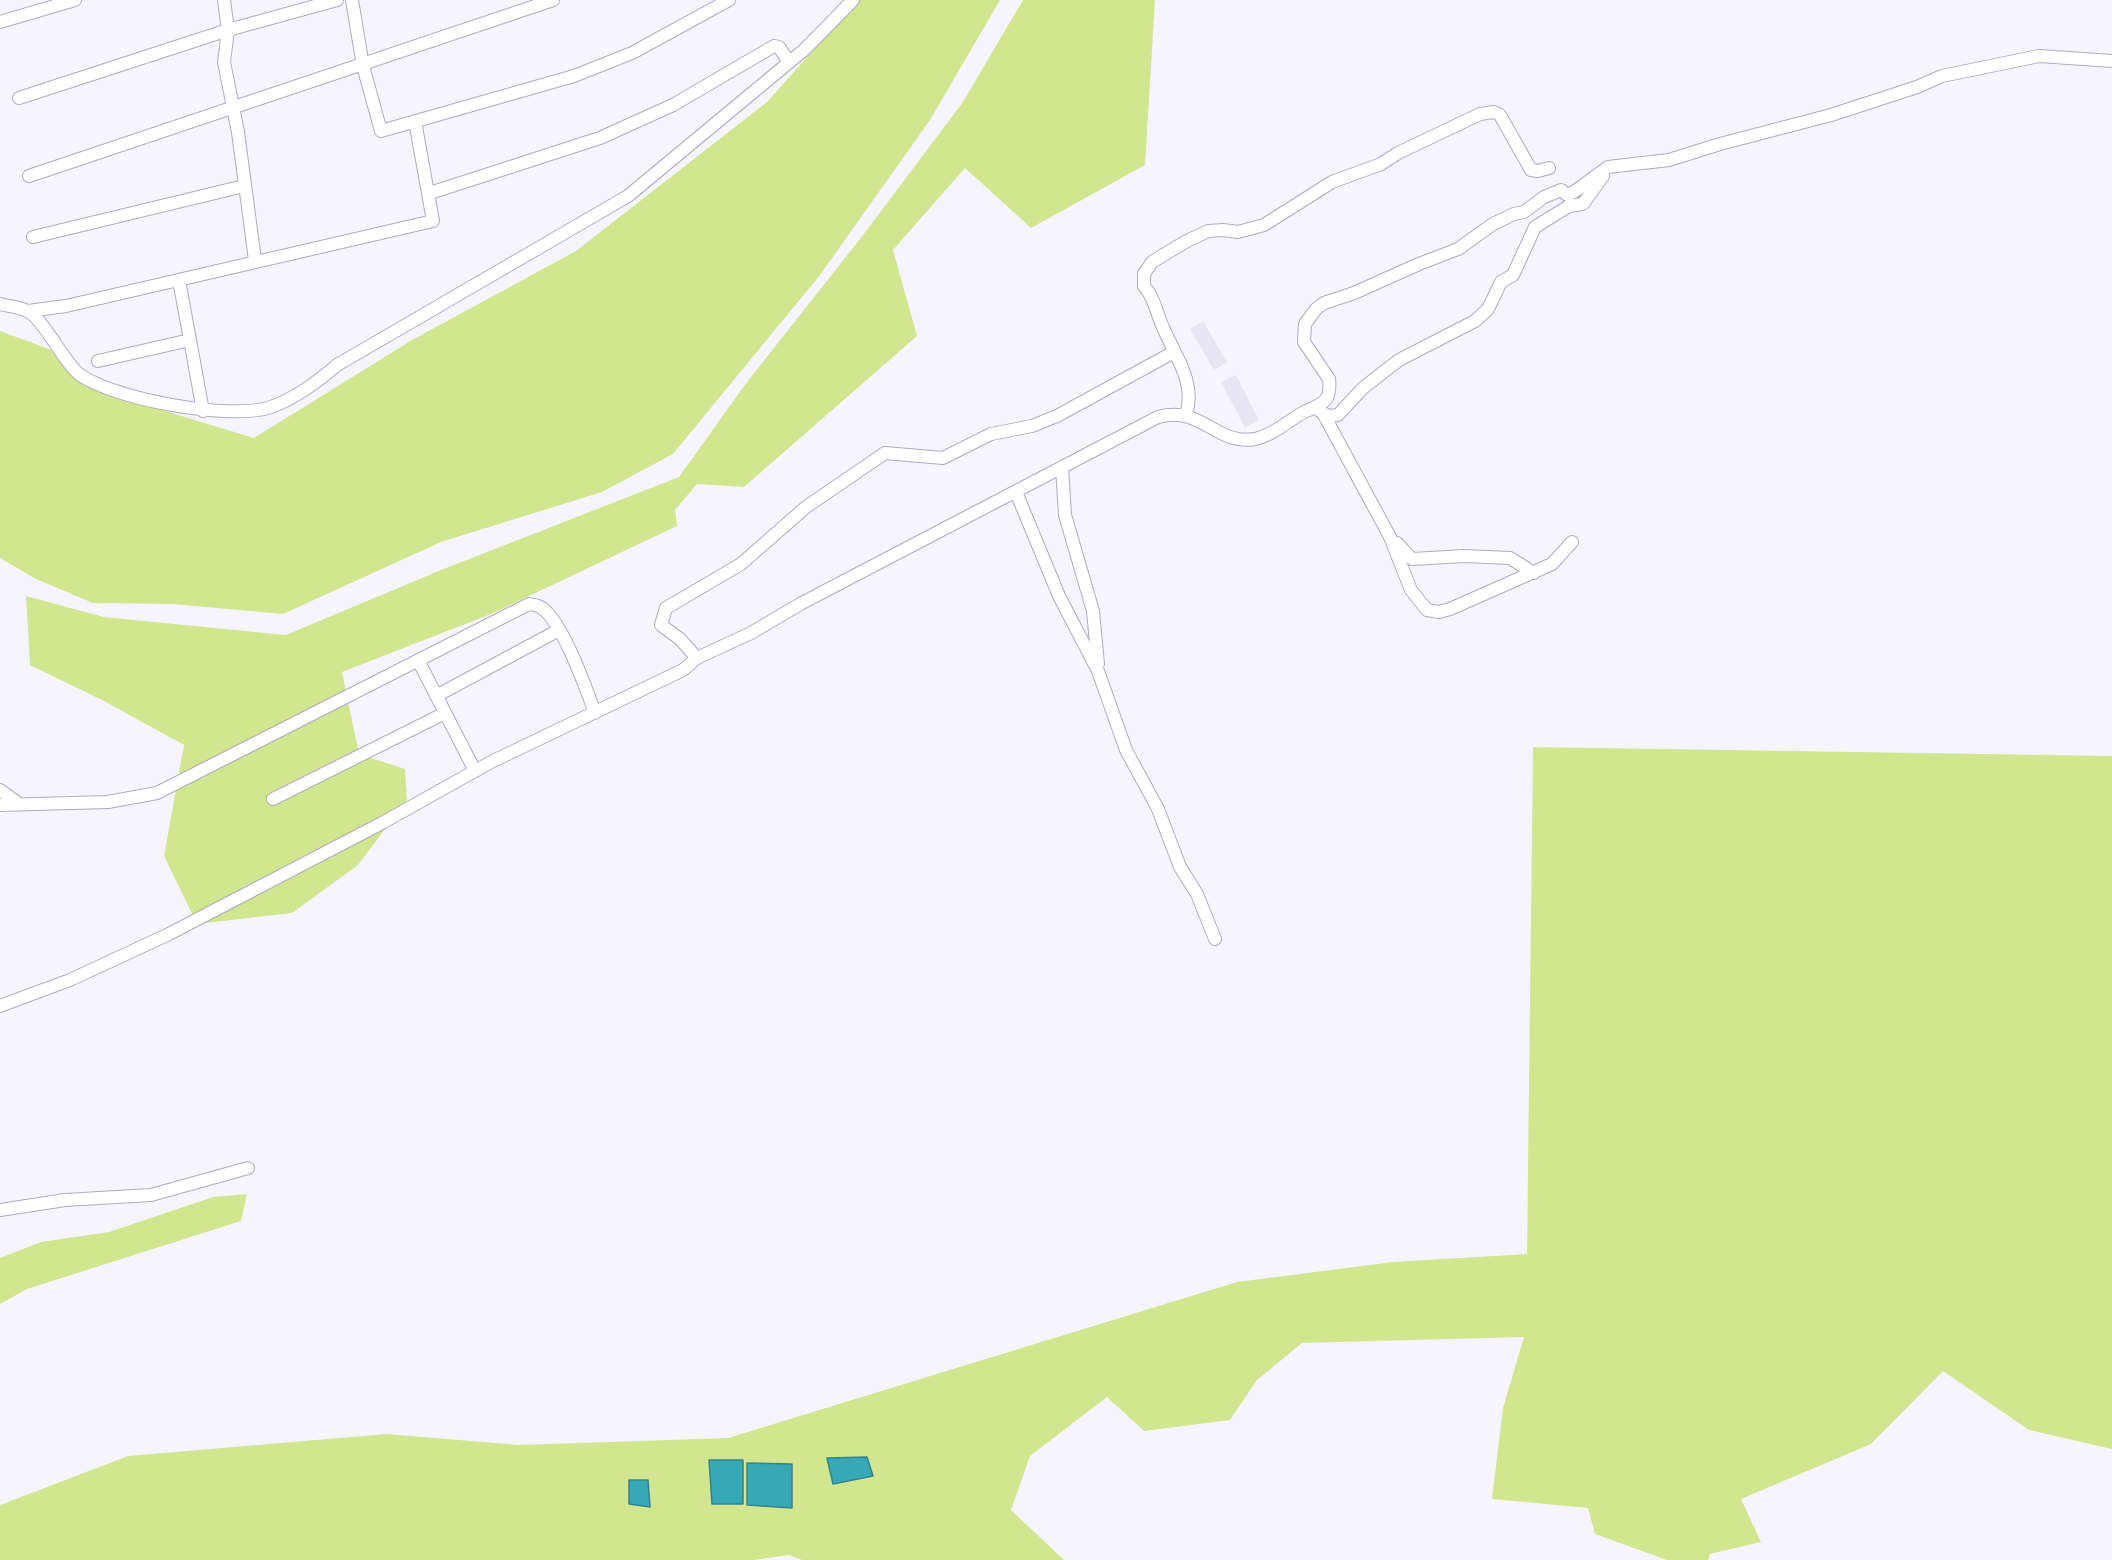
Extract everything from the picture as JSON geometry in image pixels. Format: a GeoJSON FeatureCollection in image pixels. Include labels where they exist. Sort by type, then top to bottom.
{"type":"FeatureCollection","features":[{"type":"Feature","properties":{"kind":"street"},"geometry":{"type":"LineString","coordinates":[[0,22],[75,0]]}},
{"type":"Feature","properties":{"kind":"street"},"geometry":{"type":"LineString","coordinates":[[224,0],[228,30],[224,62],[231,109],[238,132],[244,186],[254,236],[255,260]]}},
{"type":"Feature","properties":{"kind":"street"},"geometry":{"type":"LineString","coordinates":[[19,98],[228,30],[337,0]]}},
{"type":"Feature","properties":{"kind":"street"},"geometry":{"type":"LineString","coordinates":[[351,0],[363,66],[380,130],[574,76],[622,57],[729,0]]}},
{"type":"Feature","properties":{"kind":"street"},"geometry":{"type":"LineString","coordinates":[[29,176],[363,66],[554,0]]}},
{"type":"Feature","properties":{"kind":"street"},"geometry":{"type":"LineString","coordinates":[[28,311],[71,367],[89,381],[151,400],[203,411],[266,408],[309,388],[337,366],[628,196],[789,62],[853,0]]}},
{"type":"Feature","properties":{"kind":"street"},"geometry":{"type":"LineString","coordinates":[[430,193],[600,138],[673,105],[774,45],[789,62]]}},
{"type":"Feature","properties":{"kind":"street"},"geometry":{"type":"LineString","coordinates":[[0,1006],[70,980],[169,934],[476,771],[683,670],[697,658],[751,633],[808,600],[1158,417],[1172,413],[1186,414],[1227,436],[1247,439],[1268,434],[1319,411],[1325,402],[1330,384],[1327,374],[1314,361],[1304,342],[1305,324],[1316,309],[1324,303],[1458,249],[1493,224],[1514,213],[1524,212],[1554,192],[1561,190],[1567,195],[1574,192],[1608,168],[1669,160],[1831,115],[1917,87],[1942,76],[2039,56],[2112,61]]}},
{"type":"Feature","properties":{"kind":"street"},"geometry":{"type":"LineString","coordinates":[[1186,414],[1188,390],[1183,369],[1150,293],[1144,286],[1144,274],[1152,262],[1191,239],[1216,229],[1238,232],[1264,225],[1332,182],[1382,164],[1451,126],[1485,113],[1500,115],[1531,170],[1549,168]]}},
{"type":"Feature","properties":{"kind":"street"},"geometry":{"type":"LineString","coordinates":[[0,304],[28,311],[66,306],[255,260],[433,221],[430,193],[415,121]]}},
{"type":"Feature","properties":{"kind":"street"},"geometry":{"type":"LineString","coordinates":[[1319,411],[1338,415],[1364,388],[1399,360],[1475,321],[1488,309],[1501,282],[1513,276],[1535,227],[1569,206],[1583,204],[1608,168]]}},
{"type":"Feature","properties":{"kind":"street"},"geometry":{"type":"LineString","coordinates":[[33,237],[244,186]]}},
{"type":"Feature","properties":{"kind":"street"},"geometry":{"type":"LineString","coordinates":[[179,280],[203,411]]}},
{"type":"Feature","properties":{"kind":"street"},"geometry":{"type":"LineString","coordinates":[[98,361],[190,340]]}},
{"type":"Feature","properties":{"kind":"street"},"geometry":{"type":"LineString","coordinates":[[697,658],[680,639],[661,625],[666,608],[741,564],[788,521],[869,462],[885,453],[943,458],[991,434],[1032,426],[1069,410],[1174,352]]}},
{"type":"Feature","properties":{"kind":"street"},"geometry":{"type":"LineString","coordinates":[[1319,411],[1390,537],[1410,590],[1421,605],[1432,612],[1450,609],[1534,573],[1552,564],[1572,542]]}},
{"type":"Feature","properties":{"kind":"street"},"geometry":{"type":"LineString","coordinates":[[1062,467],[1065,515],[1093,611],[1098,672]]}},
{"type":"Feature","properties":{"kind":"street"},"geometry":{"type":"LineString","coordinates":[[1016,492],[1059,596],[1098,672],[1126,750],[1158,809],[1180,867],[1197,894],[1215,939]]}},
{"type":"Feature","properties":{"kind":"street"},"geometry":{"type":"LineString","coordinates":[[1390,537],[1412,559],[1442,556],[1510,558],[1534,573]]}},
{"type":"Feature","properties":{"kind":"street"},"geometry":{"type":"LineString","coordinates":[[0,805],[108,802],[157,793],[419,662],[529,604],[542,607],[559,630],[595,713]]}},
{"type":"Feature","properties":{"kind":"street"},"geometry":{"type":"LineString","coordinates":[[436,696],[559,630]]}},
{"type":"Feature","properties":{"kind":"street"},"geometry":{"type":"LineString","coordinates":[[419,662],[476,771]]}},
{"type":"Feature","properties":{"kind":"street"},"geometry":{"type":"LineString","coordinates":[[273,799],[445,713]]}},
{"type":"Feature","properties":{"kind":"street"},"geometry":{"type":"LineString","coordinates":[[0,790],[19,804]]}},
{"type":"Feature","properties":{"kind":"street"},"geometry":{"type":"LineString","coordinates":[[0,1210],[65,1200],[151,1195],[248,1168]]}},
{"type":"Feature","properties":{"kind":"shaded area"},"geometry":{"type":"Polygon","coordinates":[[[1203,321],[1227,362],[1214,370],[1190,329],[1203,321]]]}},
{"type":"Feature","properties":{"kind":"shaded area"},"geometry":{"type":"Polygon","coordinates":[[[1236,375],[1259,420],[1245,428],[1221,382],[1236,375]]]}},
{"type":"Feature","properties":{"kind":"green space"},"geometry":{"type":"Polygon","coordinates":[[[858,0],[1000,0],[930,120],[820,275],[673,454],[602,492],[441,542],[283,614],[172,604],[93,603],[36,579],[0,558],[0,331],[49,349],[129,400],[254,438],[412,340],[576,251],[767,102],[858,0]]]}},
{"type":"Feature","properties":{"kind":"green space"},"geometry":{"type":"Polygon","coordinates":[[[1023,0],[1155,0],[1145,165],[1031,228],[965,168],[893,250],[917,336],[744,487],[697,484],[675,510],[677,526],[491,614],[342,672],[359,754],[405,769],[407,800],[358,865],[292,913],[197,924],[164,856],[184,745],[104,701],[30,665],[26,596],[104,617],[286,635],[441,570],[679,477],[747,382],[860,239],[963,102],[1023,0]]]}},
{"type":"Feature","properties":{"kind":"green space"},"geometry":{"type":"Polygon","coordinates":[[[1533,747],[2112,756],[2112,1449],[2029,1430],[1943,1371],[1871,1444],[1741,1499],[1761,1542],[1710,1554],[1708,1560],[1667,1560],[1595,1534],[1588,1508],[1492,1499],[1503,1408],[1524,1337],[1302,1343],[1257,1380],[1230,1420],[1144,1431],[1107,1397],[1030,1456],[1011,1510],[1064,1560],[802,1560],[789,1555],[754,1560],[0,1560],[0,1505],[128,1456],[386,1434],[520,1445],[728,1438],[1237,1282],[1393,1262],[1527,1254],[1533,747]]]}},
{"type":"Feature","properties":{"kind":"green space"},"geometry":{"type":"Polygon","coordinates":[[[247,1194],[241,1221],[27,1289],[0,1304],[0,1258],[41,1242],[109,1232],[213,1197],[247,1194]]]}},
{"type":"Feature","properties":{"kind":"water"},"geometry":{"type":"Polygon","coordinates":[[[867,1457],[873,1476],[833,1484],[827,1458],[867,1457]]]}},
{"type":"Feature","properties":{"kind":"water"},"geometry":{"type":"Polygon","coordinates":[[[709,1460],[743,1460],[743,1504],[712,1504],[709,1460]]]}},
{"type":"Feature","properties":{"kind":"water"},"geometry":{"type":"Polygon","coordinates":[[[747,1463],[792,1464],[792,1508],[747,1505],[747,1463]]]}},
{"type":"Feature","properties":{"kind":"water"},"geometry":{"type":"Polygon","coordinates":[[[629,1480],[648,1480],[650,1507],[629,1504],[629,1480]]]}}]}
